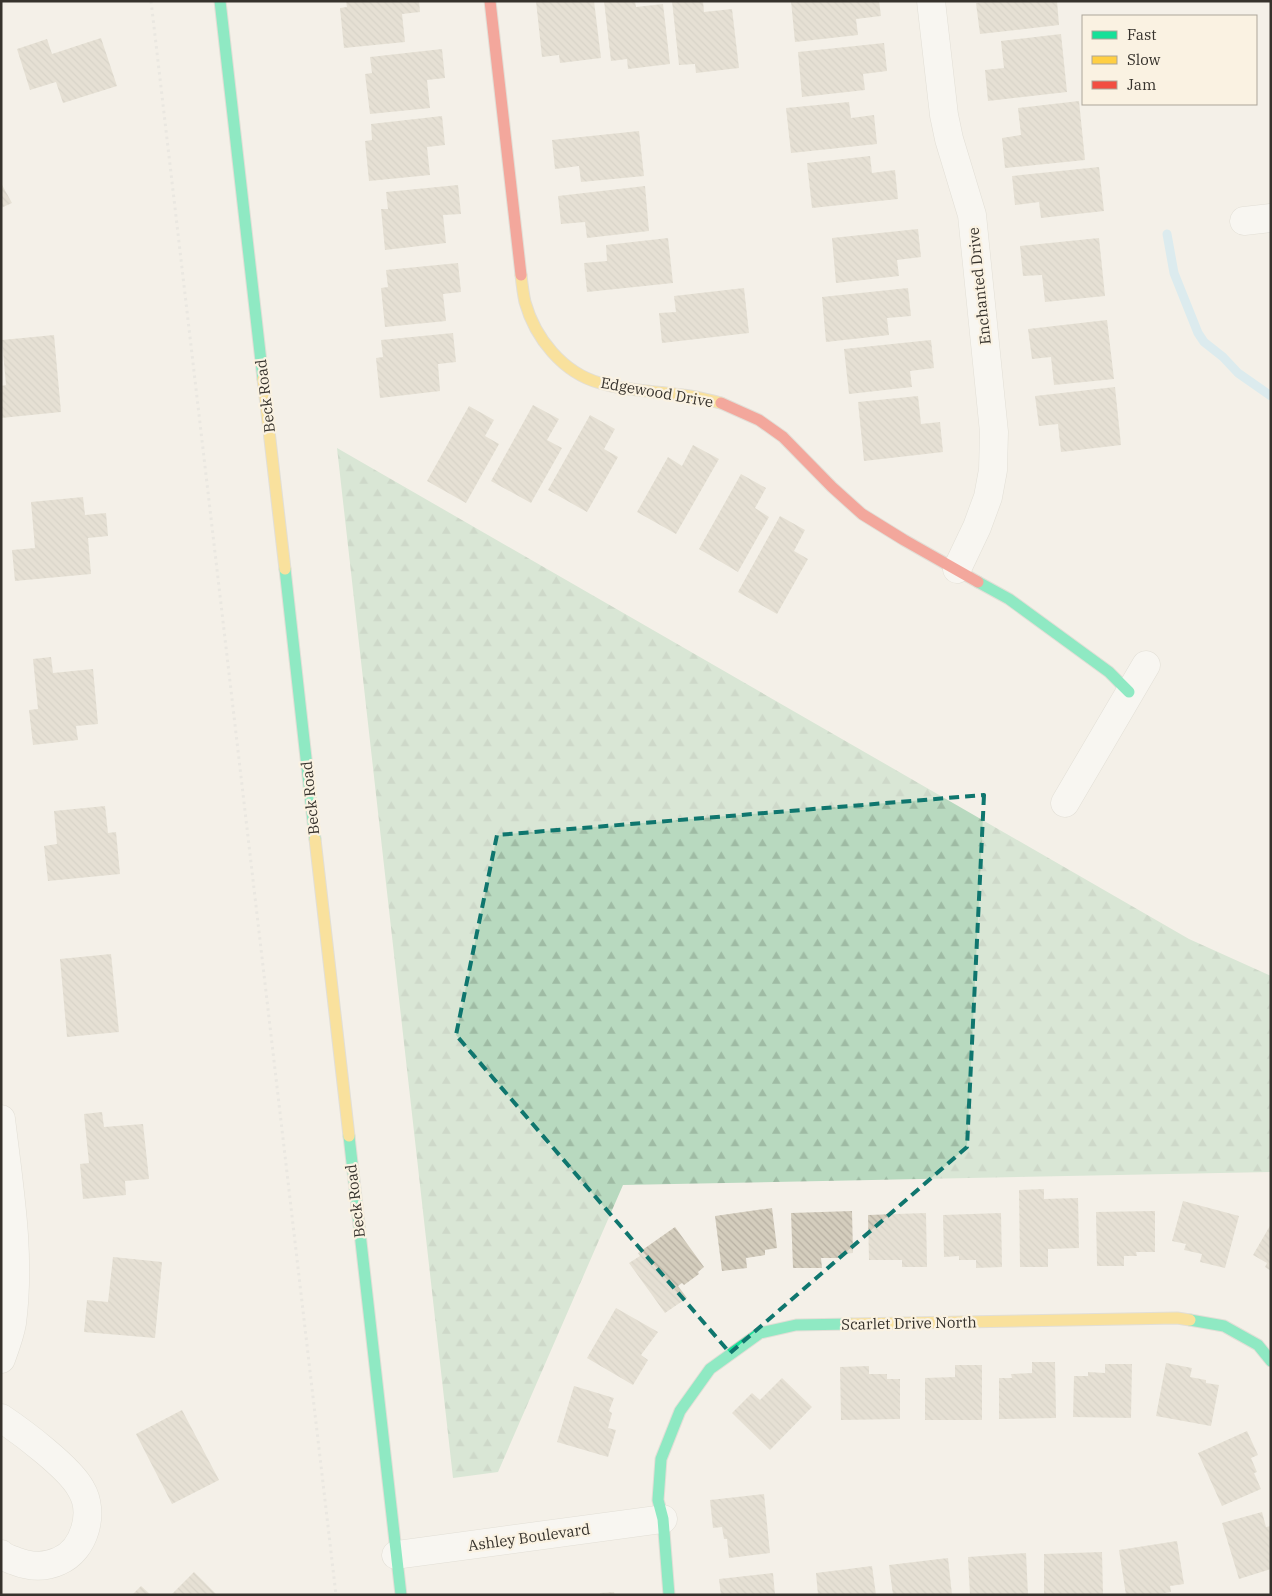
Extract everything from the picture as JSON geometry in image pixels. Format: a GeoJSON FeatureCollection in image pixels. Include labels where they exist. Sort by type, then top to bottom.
{"type":"FeatureCollection","features":[{"type":"Feature","properties":{"kind":"street","name":"Beck Road"},"geometry":{"type":"LineString","coordinates":[[220,1],[400,1595]]}},
{"type":"Feature","properties":{"kind":"street","name":"Edgewood Drive"},"geometry":{"type":"LineString","coordinates":[[490,1],[525,302],[536,331],[554,355],[572,370],[598,384],[685,395],[726,404],[759,420],[783,437],[832,487],[862,514],[1009,599],[1109,672],[1129,692]]}},
{"type":"Feature","properties":{"kind":"street","name":"Enchanted Drive"},"geometry":{"type":"LineString","coordinates":[[931,1],[949,139],[972,214],[994,432],[993,470],[988,497],[977,527],[957,569]]}},
{"type":"Feature","properties":{"kind":"street"},"geometry":{"type":"LineString","coordinates":[[1065,803],[1146,665]]}},
{"type":"Feature","properties":{"kind":"street"},"geometry":{"type":"LineString","coordinates":[[1,1119],[12,1215],[15,1278],[12,1325],[1,1360]]}},
{"type":"Feature","properties":{"kind":"street","name":"Scarlet Drive North"},"geometry":{"type":"LineString","coordinates":[[669,1595],[662,1519],[658,1500],[661,1459],[680,1411],[710,1369],[760,1333],[796,1325],[1177,1318],[1224,1326],[1258,1345],[1271,1361]]}},
{"type":"Feature","properties":{"kind":"street"},"geometry":{"type":"LineString","coordinates":[[1,1418],[74,1478],[82,1490],[87,1513],[82,1537],[72,1552],[60,1561],[42,1566],[25,1565],[1,1554]]}},
{"type":"Feature","properties":{"kind":"street","name":"Ashley Boulevard"},"geometry":{"type":"LineString","coordinates":[[396,1555],[662,1519]]}},
{"type":"Feature","properties":{"kind":"path"},"geometry":{"type":"LineString","coordinates":[[151,1],[336,1595]]}},
{"type":"Feature","properties":{"kind":"highlighted area"},"geometry":{"type":"Polygon","coordinates":[[[984,795],[967,1147],[730,1353],[456,1035],[497,835],[984,795]]]}},
{"type":"Feature","properties":{"kind":"green space"},"geometry":{"type":"Polygon","coordinates":[[[337,448],[1189,939],[1271,976],[1271,1172],[623,1185],[498,1472],[453,1478],[337,448]]]}},
{"type":"Feature","properties":{"kind":"building"},"geometry":{"type":"Polygon","coordinates":[[[346,1],[419,1],[420,12],[402,14],[405,42],[344,48],[340,8],[347,7],[346,1]]]}},
{"type":"Feature","properties":{"kind":"building"},"geometry":{"type":"Polygon","coordinates":[[[536,1],[594,1],[601,58],[560,63],[559,55],[542,57],[536,1]]]}},
{"type":"Feature","properties":{"kind":"building"},"geometry":{"type":"Polygon","coordinates":[[[604,1],[635,1],[636,7],[663,4],[670,64],[628,69],[627,59],[611,61],[604,1]]]}},
{"type":"Feature","properties":{"kind":"building"},"geometry":{"type":"Polygon","coordinates":[[[672,1],[703,1],[704,12],[732,9],[739,68],[696,73],[695,64],[679,65],[672,1]]]}},
{"type":"Feature","properties":{"kind":"building"},"geometry":{"type":"Polygon","coordinates":[[[791,1],[879,1],[881,16],[856,19],[858,35],[795,42],[791,1]]]}},
{"type":"Feature","properties":{"kind":"building"},"geometry":{"type":"Polygon","coordinates":[[[992,1],[1057,1],[1059,25],[980,34],[976,3],[992,1]]]}},
{"type":"Feature","properties":{"kind":"building"},"geometry":{"type":"Polygon","coordinates":[[[1061,34],[1067,92],[988,101],[985,70],[1004,68],[1001,41],[1061,34]]]}},
{"type":"Feature","properties":{"kind":"building"},"geometry":{"type":"Polygon","coordinates":[[[101,38],[117,86],[63,103],[56,82],[30,90],[17,49],[47,39],[52,54],[101,38]]]}},
{"type":"Feature","properties":{"kind":"building"},"geometry":{"type":"Polygon","coordinates":[[[884,43],[887,71],[863,74],[865,90],[802,97],[798,52],[884,43]]]}},
{"type":"Feature","properties":{"kind":"building"},"geometry":{"type":"Polygon","coordinates":[[[442,49],[445,78],[427,80],[430,108],[370,114],[365,74],[372,73],[370,57],[442,49]]]}},
{"type":"Feature","properties":{"kind":"building"},"geometry":{"type":"Polygon","coordinates":[[[1079,101],[1085,160],[1005,168],[1002,138],[1021,135],[1018,108],[1079,101]]]}},
{"type":"Feature","properties":{"kind":"building"},"geometry":{"type":"Polygon","coordinates":[[[849,102],[851,118],[874,115],[877,144],[791,153],[786,108],[849,102]]]}},
{"type":"Feature","properties":{"kind":"building"},"geometry":{"type":"Polygon","coordinates":[[[442,116],[445,145],[427,147],[430,175],[369,181],[365,141],[372,140],[371,124],[442,116]]]}},
{"type":"Feature","properties":{"kind":"building"},"geometry":{"type":"Polygon","coordinates":[[[639,131],[644,176],[581,182],[579,166],[555,169],[552,140],[639,131]]]}},
{"type":"Feature","properties":{"kind":"building"},"geometry":{"type":"Polygon","coordinates":[[[870,156],[872,173],[895,170],[898,199],[812,208],[807,163],[870,156]]]}},
{"type":"Feature","properties":{"kind":"building"},"geometry":{"type":"Polygon","coordinates":[[[1099,167],[1104,211],[1041,218],[1039,202],[1015,205],[1012,176],[1099,167]]]}},
{"type":"Feature","properties":{"kind":"building"},"geometry":{"type":"Polygon","coordinates":[[[1,183],[12,203],[1,208],[1,183]]]}},
{"type":"Feature","properties":{"kind":"building"},"geometry":{"type":"Polygon","coordinates":[[[458,185],[461,214],[443,215],[446,243],[385,250],[381,209],[388,209],[386,192],[458,185]]]}},
{"type":"Feature","properties":{"kind":"building"},"geometry":{"type":"Polygon","coordinates":[[[645,186],[649,231],[587,238],[585,222],[561,224],[558,196],[645,186]]]}},
{"type":"Feature","properties":{"kind":"building"},"geometry":{"type":"Polygon","coordinates":[[[918,229],[921,257],[897,260],[899,276],[836,283],[832,238],[918,229]]]}},
{"type":"Feature","properties":{"kind":"building"},"geometry":{"type":"Polygon","coordinates":[[[668,238],[673,283],[587,292],[584,263],[607,261],[606,245],[668,238]]]}},
{"type":"Feature","properties":{"kind":"building"},"geometry":{"type":"Polygon","coordinates":[[[1099,238],[1105,296],[1045,302],[1042,275],[1023,276],[1020,246],[1099,238]]]}},
{"type":"Feature","properties":{"kind":"building"},"geometry":{"type":"Polygon","coordinates":[[[458,263],[461,292],[443,294],[446,321],[385,327],[381,288],[388,287],[386,270],[458,263]]]}},
{"type":"Feature","properties":{"kind":"building"},"geometry":{"type":"Polygon","coordinates":[[[744,288],[749,333],[662,343],[659,313],[676,312],[674,296],[744,288]]]}},
{"type":"Feature","properties":{"kind":"building"},"geometry":{"type":"Polygon","coordinates":[[[908,288],[911,316],[887,318],[889,335],[826,342],[822,297],[908,288]]]}},
{"type":"Feature","properties":{"kind":"building"},"geometry":{"type":"Polygon","coordinates":[[[1107,320],[1114,379],[1054,385],[1051,357],[1032,359],[1028,329],[1107,320]]]}},
{"type":"Feature","properties":{"kind":"building"},"geometry":{"type":"Polygon","coordinates":[[[453,333],[456,362],[438,364],[440,391],[380,398],[376,358],[383,357],[381,340],[453,333]]]}},
{"type":"Feature","properties":{"kind":"building"},"geometry":{"type":"Polygon","coordinates":[[[54,335],[61,412],[1,418],[1,386],[6,385],[2,340],[54,335]]]}},
{"type":"Feature","properties":{"kind":"building"},"geometry":{"type":"Polygon","coordinates":[[[931,340],[934,368],[910,371],[912,387],[849,394],[844,349],[931,340]]]}},
{"type":"Feature","properties":{"kind":"building"},"geometry":{"type":"Polygon","coordinates":[[[1115,387],[1121,445],[1061,452],[1058,424],[1039,426],[1035,396],[1115,387]]]}},
{"type":"Feature","properties":{"kind":"building"},"geometry":{"type":"Polygon","coordinates":[[[918,396],[921,424],[940,422],[943,452],[864,461],[858,402],[918,396]]]}},
{"type":"Feature","properties":{"kind":"building"},"geometry":{"type":"Polygon","coordinates":[[[533,405],[559,419],[547,440],[562,448],[531,503],[491,481],[533,405]]]}},
{"type":"Feature","properties":{"kind":"building"},"geometry":{"type":"Polygon","coordinates":[[[469,406],[494,420],[485,436],[499,444],[466,503],[427,481],[469,406]]]}},
{"type":"Feature","properties":{"kind":"building"},"geometry":{"type":"Polygon","coordinates":[[[590,415],[615,429],[604,449],[618,457],[587,512],[548,490],[590,415]]]}},
{"type":"Feature","properties":{"kind":"building"},"geometry":{"type":"Polygon","coordinates":[[[693,445],[719,459],[676,534],[637,512],[668,457],[682,466],[693,445]]]}},
{"type":"Feature","properties":{"kind":"building"},"geometry":{"type":"Polygon","coordinates":[[[741,474],[766,488],[755,508],[769,517],[738,572],[699,549],[741,474]]]}},
{"type":"Feature","properties":{"kind":"building"},"geometry":{"type":"Polygon","coordinates":[[[83,497],[85,515],[106,513],[108,536],[88,538],[91,574],[15,581],[12,550],[35,548],[31,502],[83,497]]]}},
{"type":"Feature","properties":{"kind":"building"},"geometry":{"type":"Polygon","coordinates":[[[780,516],[805,530],[794,551],[808,559],[777,614],[738,592],[780,516]]]}},
{"type":"Feature","properties":{"kind":"building"},"geometry":{"type":"Polygon","coordinates":[[[51,657],[53,673],[93,669],[98,724],[76,726],[78,740],[33,745],[29,710],[38,709],[33,659],[51,657]]]}},
{"type":"Feature","properties":{"kind":"building"},"geometry":{"type":"Polygon","coordinates":[[[105,806],[108,833],[116,832],[120,874],[48,881],[44,846],[57,844],[54,811],[105,806]]]}},
{"type":"Feature","properties":{"kind":"building"},"geometry":{"type":"Polygon","coordinates":[[[111,954],[119,1032],[67,1037],[60,959],[111,954]]]}},
{"type":"Feature","properties":{"kind":"building"},"geometry":{"type":"Polygon","coordinates":[[[102,1112],[104,1127],[143,1124],[149,1179],[125,1181],[126,1195],[83,1199],[80,1164],[89,1163],[84,1114],[102,1112]]]}},
{"type":"Feature","properties":{"kind":"building"},"geometry":{"type":"Polygon","coordinates":[[[1044,1189],[1044,1199],[1078,1198],[1079,1248],[1048,1249],[1048,1267],[1020,1267],[1019,1190],[1044,1189]]]}},
{"type":"Feature","properties":{"kind":"building"},"geometry":{"type":"Polygon","coordinates":[[[1183,1201],[1239,1216],[1225,1268],[1200,1262],[1202,1254],[1184,1250],[1186,1244],[1172,1241],[1183,1201]]]}},
{"type":"Feature","properties":{"kind":"building"},"geometry":{"type":"Polygon","coordinates":[[[772,1208],[777,1248],[765,1250],[765,1255],[746,1258],[747,1268],[722,1271],[715,1216],[772,1208]]]}},
{"type":"Feature","properties":{"kind":"building"},"geometry":{"type":"Polygon","coordinates":[[[852,1211],[853,1253],[843,1254],[843,1258],[821,1258],[822,1268],[793,1268],[791,1213],[852,1211]]]}},
{"type":"Feature","properties":{"kind":"building"},"geometry":{"type":"Polygon","coordinates":[[[1155,1211],[1155,1252],[1136,1252],[1137,1256],[1124,1256],[1124,1266],[1097,1266],[1096,1212],[1155,1211]]]}},
{"type":"Feature","properties":{"kind":"building"},"geometry":{"type":"Polygon","coordinates":[[[926,1213],[927,1267],[902,1267],[902,1260],[869,1260],[868,1215],[926,1213]]]}},
{"type":"Feature","properties":{"kind":"building"},"geometry":{"type":"Polygon","coordinates":[[[1001,1213],[1002,1267],[976,1268],[976,1260],[959,1260],[959,1256],[944,1257],[943,1215],[1001,1213]]]}},
{"type":"Feature","properties":{"kind":"building"},"geometry":{"type":"Polygon","coordinates":[[[1271,1224],[1271,1271],[1265,1267],[1267,1263],[1253,1255],[1271,1224]]]}},
{"type":"Feature","properties":{"kind":"building"},"geometry":{"type":"Polygon","coordinates":[[[675,1227],[704,1267],[698,1272],[699,1274],[684,1285],[682,1283],[678,1286],[687,1298],[665,1313],[629,1263],[640,1256],[638,1253],[675,1227]]]}},
{"type":"Feature","properties":{"kind":"building"},"geometry":{"type":"Polygon","coordinates":[[[113,1257],[162,1262],[155,1338],[84,1332],[87,1300],[108,1302],[113,1257]]]}},
{"type":"Feature","properties":{"kind":"building"},"geometry":{"type":"Polygon","coordinates":[[[616,1308],[658,1332],[641,1355],[648,1360],[633,1385],[587,1358],[616,1308]]]}},
{"type":"Feature","properties":{"kind":"building"},"geometry":{"type":"Polygon","coordinates":[[[1032,1362],[1055,1362],[1056,1418],[999,1419],[999,1378],[1012,1378],[1011,1374],[1032,1373],[1032,1362]]]}},
{"type":"Feature","properties":{"kind":"building"},"geometry":{"type":"Polygon","coordinates":[[[1166,1363],[1192,1368],[1190,1377],[1206,1380],[1206,1383],[1219,1385],[1211,1426],[1156,1416],[1166,1363]]]}},
{"type":"Feature","properties":{"kind":"building"},"geometry":{"type":"Polygon","coordinates":[[[1105,1364],[1132,1364],[1131,1418],[1073,1417],[1074,1376],[1088,1376],[1088,1372],[1105,1373],[1105,1364]]]}},
{"type":"Feature","properties":{"kind":"building"},"geometry":{"type":"Polygon","coordinates":[[[955,1365],[982,1365],[982,1420],[925,1420],[925,1378],[955,1377],[955,1365]]]}},
{"type":"Feature","properties":{"kind":"building"},"geometry":{"type":"Polygon","coordinates":[[[869,1366],[869,1374],[887,1374],[887,1379],[900,1379],[900,1419],[841,1420],[840,1367],[869,1366]]]}},
{"type":"Feature","properties":{"kind":"building"},"geometry":{"type":"Polygon","coordinates":[[[782,1378],[812,1407],[770,1450],[732,1413],[752,1393],[760,1400],[782,1378]]]}},
{"type":"Feature","properties":{"kind":"building"},"geometry":{"type":"Polygon","coordinates":[[[574,1386],[614,1398],[609,1411],[612,1413],[608,1428],[616,1430],[608,1457],[557,1442],[574,1386]]]}},
{"type":"Feature","properties":{"kind":"building"},"geometry":{"type":"Polygon","coordinates":[[[182,1410],[219,1480],[172,1504],[136,1434],[182,1410]]]}},
{"type":"Feature","properties":{"kind":"building"},"geometry":{"type":"Polygon","coordinates":[[[1247,1431],[1258,1455],[1251,1458],[1257,1472],[1254,1473],[1261,1489],[1222,1506],[1198,1453],[1247,1431]]]}},
{"type":"Feature","properties":{"kind":"building"},"geometry":{"type":"Polygon","coordinates":[[[764,1494],[770,1553],[729,1558],[727,1539],[724,1539],[722,1527],[713,1528],[710,1500],[764,1494]]]}},
{"type":"Feature","properties":{"kind":"building"},"geometry":{"type":"Polygon","coordinates":[[[1262,1512],[1266,1527],[1271,1526],[1271,1569],[1239,1579],[1222,1523],[1262,1512]]]}},
{"type":"Feature","properties":{"kind":"building"},"geometry":{"type":"Polygon","coordinates":[[[1177,1541],[1184,1584],[1170,1586],[1171,1592],[1153,1595],[1126,1595],[1119,1550],[1177,1541]]]}},
{"type":"Feature","properties":{"kind":"building"},"geometry":{"type":"Polygon","coordinates":[[[1102,1552],[1103,1595],[1044,1595],[1044,1554],[1102,1552]]]}},
{"type":"Feature","properties":{"kind":"building"},"geometry":{"type":"Polygon","coordinates":[[[1026,1553],[1028,1595],[970,1595],[968,1557],[1026,1553]]]}},
{"type":"Feature","properties":{"kind":"building"},"geometry":{"type":"Polygon","coordinates":[[[948,1558],[952,1595],[893,1595],[889,1565],[948,1558]]]}},
{"type":"Feature","properties":{"kind":"building"},"geometry":{"type":"Polygon","coordinates":[[[872,1566],[876,1595],[818,1595],[816,1573],[872,1566]]]}},
{"type":"Feature","properties":{"kind":"building"},"geometry":{"type":"Polygon","coordinates":[[[194,1572],[217,1595],[171,1595],[194,1572]]]}},
{"type":"Feature","properties":{"kind":"building"},"geometry":{"type":"Polygon","coordinates":[[[773,1573],[775,1595],[721,1595],[719,1579],[773,1573]]]}},
{"type":"Feature","properties":{"kind":"building"},"geometry":{"type":"Polygon","coordinates":[[[141,1586],[151,1595],[132,1595],[141,1586]]]}},
{"type":"Feature","properties":{"kind":"building"},"geometry":{"type":"Polygon","coordinates":[[[614,1592],[615,1595],[600,1595],[600,1593],[614,1592]]]}},
{"type":"Feature","properties":{"kind":"waterway"},"geometry":{"type":"LineString","coordinates":[[1167,234],[1174,273],[1198,333],[1204,342],[1223,357],[1238,373],[1271,396]]}},
{"type":"Feature","properties":{"kind":"traffic: fast"},"geometry":{"type":"LineString","coordinates":[[220,1],[263,379]]}},
{"type":"Feature","properties":{"kind":"traffic: fast"},"geometry":{"type":"LineString","coordinates":[[285,569],[315,839]]}},
{"type":"Feature","properties":{"kind":"traffic: fast"},"geometry":{"type":"LineString","coordinates":[[978,582],[1009,599],[1109,672],[1129,692]]}},
{"type":"Feature","properties":{"kind":"traffic: fast"},"geometry":{"type":"LineString","coordinates":[[349,1136],[401,1595]]}},
{"type":"Feature","properties":{"kind":"traffic: fast"},"geometry":{"type":"LineString","coordinates":[[1190,1320],[1224,1326],[1258,1345],[1271,1361]]}},
{"type":"Feature","properties":{"kind":"traffic: fast"},"geometry":{"type":"LineString","coordinates":[[669,1595],[663,1519],[658,1500],[661,1459],[680,1411],[710,1369],[760,1333],[796,1325],[851,1324]]}},
{"type":"Feature","properties":{"kind":"traffic: slow"},"geometry":{"type":"LineString","coordinates":[[521,275],[525,302],[543,341],[552,352],[574,371],[610,386],[693,396],[721,403]]}},
{"type":"Feature","properties":{"kind":"traffic: slow"},"geometry":{"type":"LineString","coordinates":[[263,379],[285,569]]}},
{"type":"Feature","properties":{"kind":"traffic: slow"},"geometry":{"type":"LineString","coordinates":[[315,839],[349,1136]]}},
{"type":"Feature","properties":{"kind":"traffic: slow"},"geometry":{"type":"LineString","coordinates":[[851,1324],[1177,1318],[1190,1320]]}},
{"type":"Feature","properties":{"kind":"traffic: jam"},"geometry":{"type":"LineString","coordinates":[[490,1],[521,275]]}},
{"type":"Feature","properties":{"kind":"traffic: jam"},"geometry":{"type":"LineString","coordinates":[[721,403],[759,420],[783,437],[832,487],[862,514],[978,582]]}}]}
